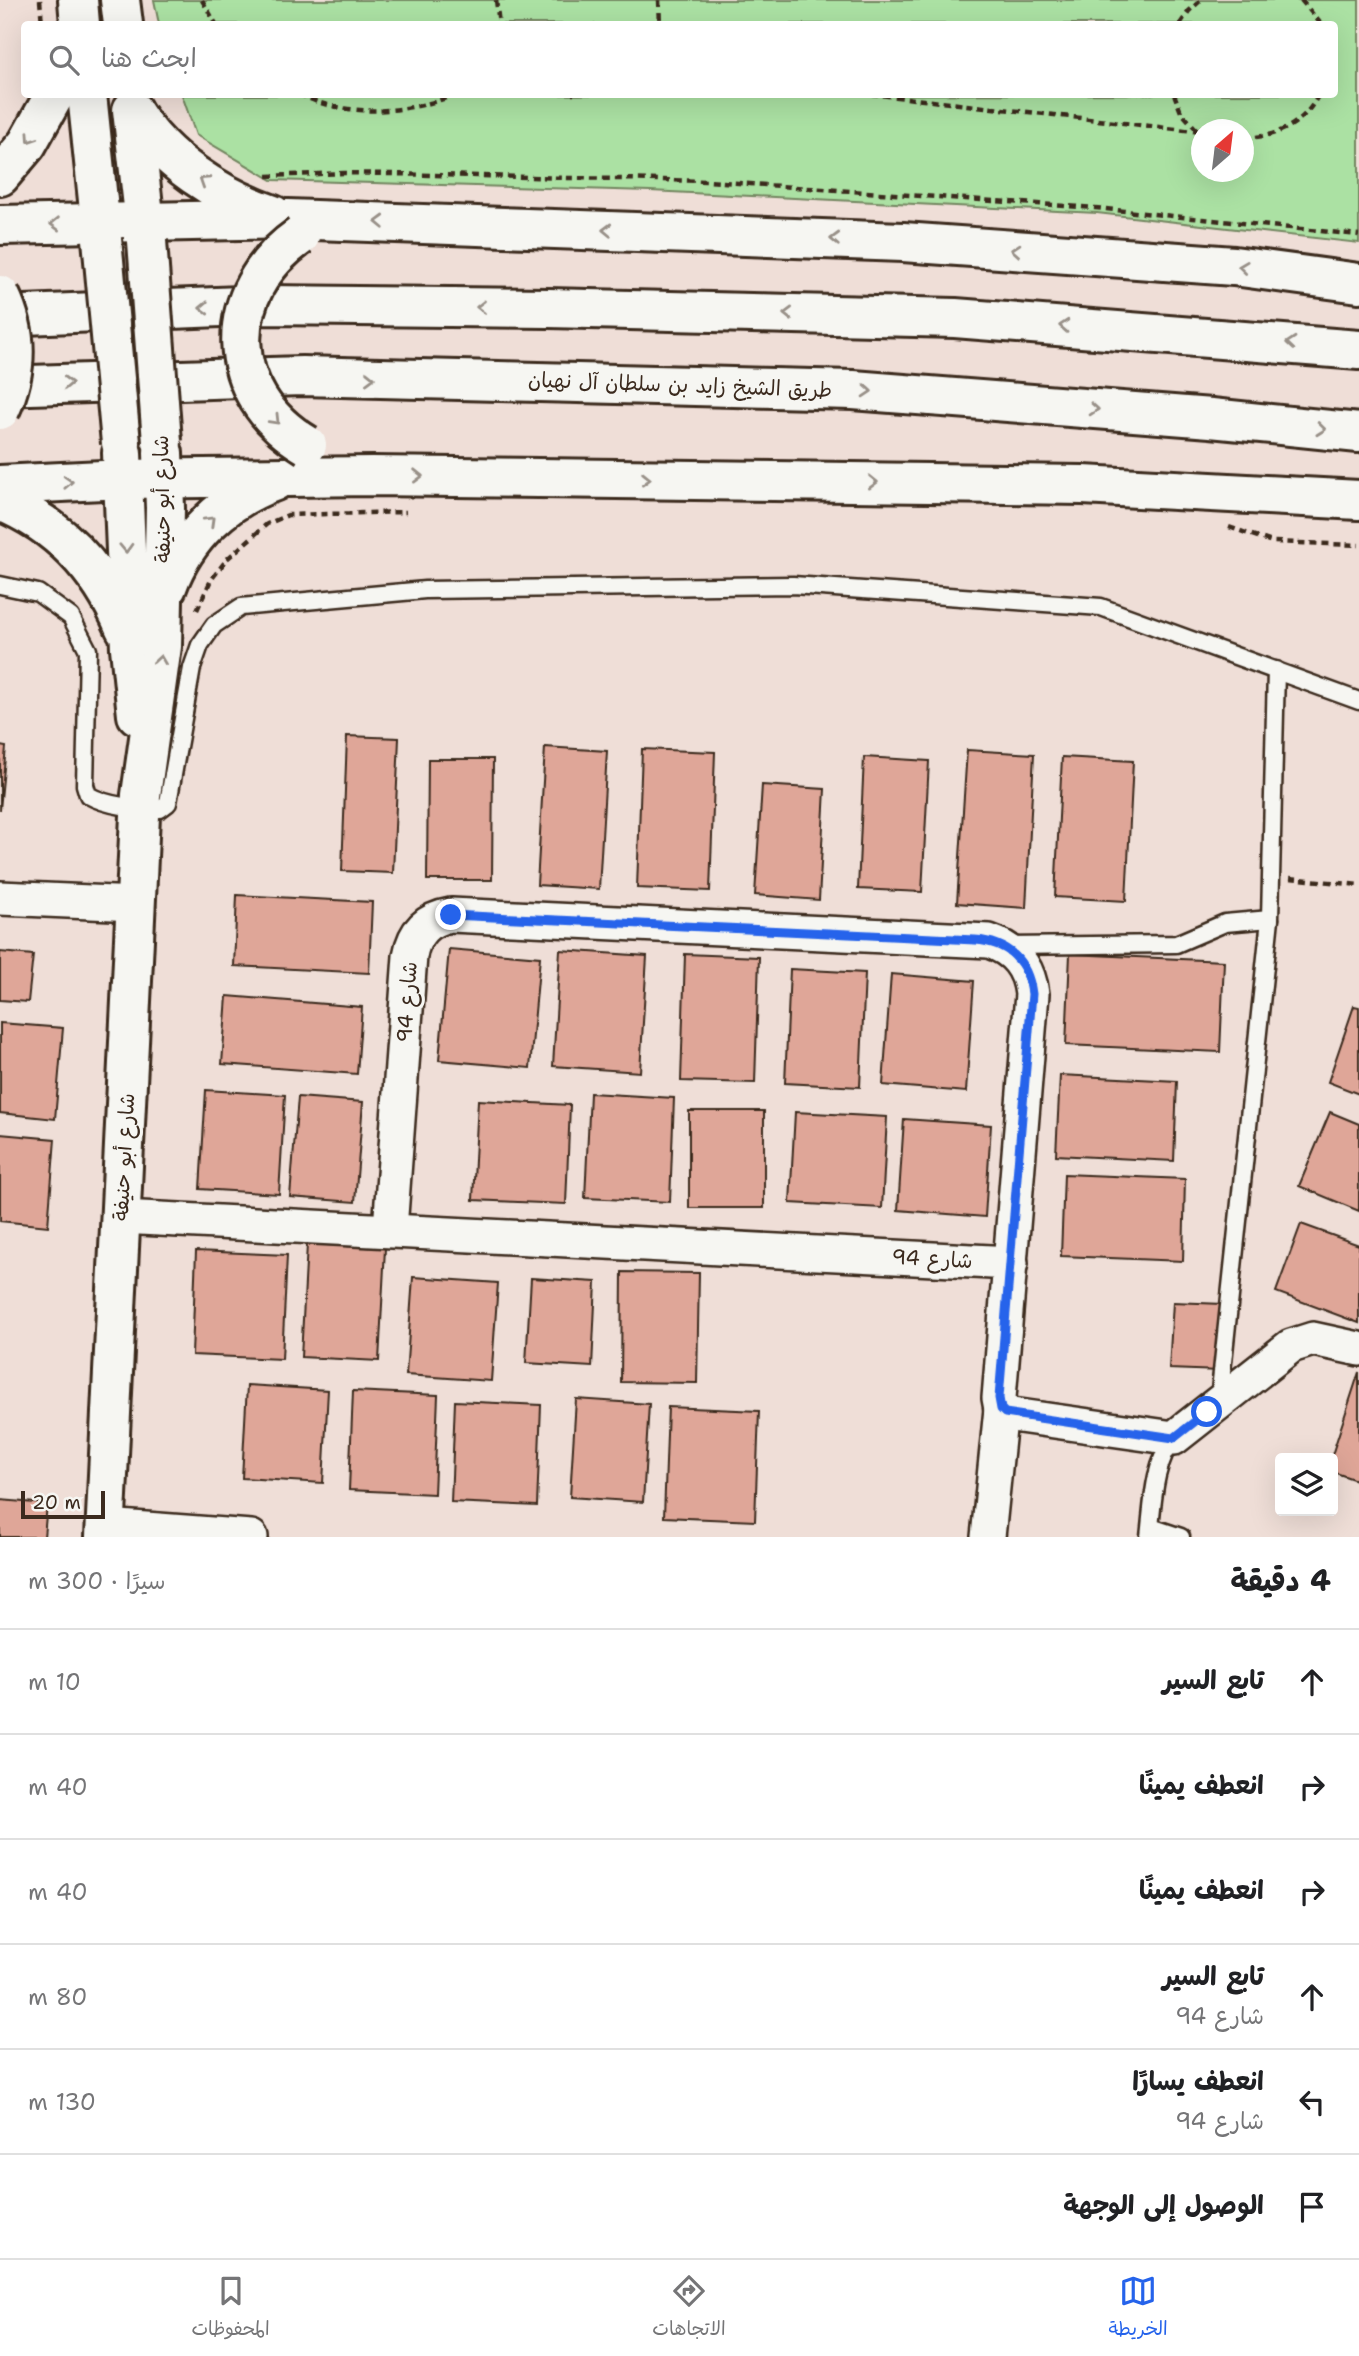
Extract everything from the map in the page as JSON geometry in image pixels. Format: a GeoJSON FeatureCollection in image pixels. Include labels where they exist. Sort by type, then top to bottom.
{"type":"FeatureCollection","features":[{"type":"Feature","properties":{"kind":"main road"},"geometry":{"type":"LineString","coordinates":[[78,0],[80,21]]}},
{"type":"Feature","properties":{"kind":"main road"},"geometry":{"type":"LineString","coordinates":[[120,0],[123,21]]}},
{"type":"Feature","properties":{"kind":"main road"},"geometry":{"type":"LineString","coordinates":[[0,176],[27,144],[53,98]]}},
{"type":"Feature","properties":{"kind":"main road","name":"شارع أبو حنيفة"},"geometry":{"type":"LineString","coordinates":[[87,98],[122,461],[141,792]]}},
{"type":"Feature","properties":{"kind":"main road"},"geometry":{"type":"LineString","coordinates":[[132,103],[162,148],[201,180],[294,228]]}},
{"type":"Feature","properties":{"kind":"main road","name":"شارع أبو حنيفة"},"geometry":{"type":"LineString","coordinates":[[105,1532],[141,792],[162,646],[179,606],[164,479],[146,232],[132,103]]}},
{"type":"Feature","properties":{"kind":"main road"},"geometry":{"type":"LineString","coordinates":[[0,225],[146,232],[294,228],[335,220],[903,242],[1234,266],[1359,283]]}},
{"type":"Feature","properties":{"kind":"main road"},"geometry":{"type":"LineString","coordinates":[[294,228],[258,277],[249,294],[241,332],[245,371],[262,407],[290,435],[299,461]]}},
{"type":"Feature","properties":{"kind":"main road"},"geometry":{"type":"LineString","coordinates":[[0,295],[12,326],[15,344],[12,380],[0,410]]}},
{"type":"Feature","properties":{"kind":"main road"},"geometry":{"type":"LineString","coordinates":[[0,316],[267,305],[657,310],[955,318],[1359,350]]}},
{"type":"Feature","properties":{"kind":"main road","name":"طريق الشيخ زايد بن سلطان آل نهيان"},"geometry":{"type":"LineString","coordinates":[[0,386],[302,376],[853,390],[1359,433]]}},
{"type":"Feature","properties":{"kind":"main road"},"geometry":{"type":"LineString","coordinates":[[0,485],[122,461],[164,479],[299,461],[372,476],[1083,485],[1359,500]]}},
{"type":"Feature","properties":{"kind":"main road"},"geometry":{"type":"LineString","coordinates":[[179,606],[180,558],[207,523],[246,494],[299,461]]}},
{"type":"Feature","properties":{"kind":"main road"},"geometry":{"type":"LineString","coordinates":[[0,500],[53,530],[84,559],[108,592],[131,648]]}},
{"type":"Feature","properties":{"kind":"street"},"geometry":{"type":"LineString","coordinates":[[0,898],[136,904]]}},
{"type":"Feature","properties":{"kind":"street","name":"شارع 94"},"geometry":{"type":"LineString","coordinates":[[390,1229],[410,956],[416,936],[431,921],[451,915],[975,940],[1002,946]]}},
{"type":"Feature","properties":{"kind":"street"},"geometry":{"type":"LineString","coordinates":[[988,1537],[1001,1409],[999,1398],[1032,994],[1024,966],[1002,946]]}},
{"type":"Feature","properties":{"kind":"street","name":"شارع 94"},"geometry":{"type":"LineString","coordinates":[[121,1216],[1011,1263]]}},
{"type":"Feature","properties":{"kind":"street"},"geometry":{"type":"LineString","coordinates":[[1001,1409],[1005,1413],[1174,1438],[1300,1341],[1324,1341],[1359,1349]]}},
{"type":"Feature","properties":{"kind":"street"},"geometry":{"type":"LineString","coordinates":[[105,1532],[251,1537]]}},
{"type":"Feature","properties":{"kind":"lane"},"geometry":{"type":"LineString","coordinates":[[0,585],[38,593],[71,617],[88,650],[85,785],[88,795],[98,801],[141,792],[160,809],[168,803],[192,668],[200,645],[214,625],[241,607],[425,590],[793,584],[1101,607],[1359,701]]}},
{"type":"Feature","properties":{"kind":"lane"},"geometry":{"type":"LineString","coordinates":[[1219,1401],[1270,919],[1276,670]]}},
{"type":"Feature","properties":{"kind":"lane"},"geometry":{"type":"LineString","coordinates":[[1002,946],[1176,944],[1224,923],[1270,919]]}},
{"type":"Feature","properties":{"kind":"lane"},"geometry":{"type":"LineString","coordinates":[[1174,1438],[1162,1455],[1150,1532],[1181,1537]]}},
{"type":"Feature","properties":{"kind":"path"},"geometry":{"type":"LineString","coordinates":[[40,0],[42,21]]}},
{"type":"Feature","properties":{"kind":"path"},"geometry":{"type":"LineString","coordinates":[[202,0],[214,21]]}},
{"type":"Feature","properties":{"kind":"path"},"geometry":{"type":"LineString","coordinates":[[496,0],[499,21]]}},
{"type":"Feature","properties":{"kind":"path"},"geometry":{"type":"LineString","coordinates":[[659,0],[660,21]]}},
{"type":"Feature","properties":{"kind":"path"},"geometry":{"type":"LineString","coordinates":[[1183,21],[1189,10],[1201,0]]}},
{"type":"Feature","properties":{"kind":"path"},"geometry":{"type":"LineString","coordinates":[[1301,0],[1318,21]]}},
{"type":"Feature","properties":{"kind":"path"},"geometry":{"type":"LineString","coordinates":[[310,98],[336,107],[372,110],[432,104],[446,98]]}},
{"type":"Feature","properties":{"kind":"path"},"geometry":{"type":"LineString","coordinates":[[906,98],[1191,131]]}},
{"type":"Feature","properties":{"kind":"path"},"geometry":{"type":"LineString","coordinates":[[1176,98],[1181,112],[1191,123]]}},
{"type":"Feature","properties":{"kind":"path"},"geometry":{"type":"LineString","coordinates":[[1254,137],[1268,136],[1290,128],[1306,116],[1317,98]]}},
{"type":"Feature","properties":{"kind":"path"},"geometry":{"type":"LineString","coordinates":[[259,175],[344,173],[708,181],[1095,208],[1359,235]]}},
{"type":"Feature","properties":{"kind":"path"},"geometry":{"type":"LineString","coordinates":[[179,606],[212,580],[227,559],[267,524],[288,515],[412,512]]}},
{"type":"Feature","properties":{"kind":"path"},"geometry":{"type":"LineString","coordinates":[[1226,526],[1272,542],[1359,545]]}},
{"type":"Feature","properties":{"kind":"path"},"geometry":{"type":"LineString","coordinates":[[1272,876],[1359,885]]}},
{"type":"Feature","properties":{"kind":"green space"},"geometry":{"type":"Polygon","coordinates":[[[154,0],[1359,0],[1359,243],[1097,213],[650,191],[272,180],[196,135],[183,98],[1338,98],[1338,21],[158,21],[154,0]]]}},
{"type":"Feature","properties":{"kind":"building"},"geometry":{"type":"Polygon","coordinates":[[[347,736],[399,738],[393,873],[342,871],[347,736]]]}},
{"type":"Feature","properties":{"kind":"building"},"geometry":{"type":"Polygon","coordinates":[[[0,746],[6,747],[0,810],[0,746]]]}},
{"type":"Feature","properties":{"kind":"building"},"geometry":{"type":"Polygon","coordinates":[[[545,747],[607,751],[599,889],[537,885],[545,747]]]}},
{"type":"Feature","properties":{"kind":"building"},"geometry":{"type":"Polygon","coordinates":[[[642,749],[715,752],[710,891],[637,888],[642,749]]]}},
{"type":"Feature","properties":{"kind":"building"},"geometry":{"type":"Polygon","coordinates":[[[967,750],[1034,754],[1026,908],[957,903],[967,750]]]}},
{"type":"Feature","properties":{"kind":"building"},"geometry":{"type":"Polygon","coordinates":[[[864,757],[929,761],[922,892],[858,889],[864,757]]]}},
{"type":"Feature","properties":{"kind":"building"},"geometry":{"type":"Polygon","coordinates":[[[1062,757],[1133,761],[1126,901],[1055,897],[1062,757]]]}},
{"type":"Feature","properties":{"kind":"building"},"geometry":{"type":"Polygon","coordinates":[[[428,759],[493,759],[492,880],[427,880],[428,759]]]}},
{"type":"Feature","properties":{"kind":"building"},"geometry":{"type":"Polygon","coordinates":[[[762,785],[825,789],[819,900],[755,895],[762,785]]]}},
{"type":"Feature","properties":{"kind":"building"},"geometry":{"type":"Polygon","coordinates":[[[237,895],[372,902],[369,973],[234,966],[237,895]]]}},
{"type":"Feature","properties":{"kind":"building"},"geometry":{"type":"Polygon","coordinates":[[[449,949],[540,957],[530,1068],[439,1060],[449,949]]]}},
{"type":"Feature","properties":{"kind":"building"},"geometry":{"type":"Polygon","coordinates":[[[560,950],[647,956],[640,1072],[553,1066],[560,950]]]}},
{"type":"Feature","properties":{"kind":"building"},"geometry":{"type":"Polygon","coordinates":[[[0,952],[33,955],[28,1002],[0,1000],[0,952]]]}},
{"type":"Feature","properties":{"kind":"building"},"geometry":{"type":"Polygon","coordinates":[[[685,954],[759,957],[755,1083],[681,1081],[685,954]]]}},
{"type":"Feature","properties":{"kind":"building"},"geometry":{"type":"Polygon","coordinates":[[[1070,954],[1224,961],[1220,1052],[1066,1045],[1070,954]]]}},
{"type":"Feature","properties":{"kind":"building"},"geometry":{"type":"Polygon","coordinates":[[[790,969],[865,973],[860,1087],[785,1083],[790,969]]]}},
{"type":"Feature","properties":{"kind":"building"},"geometry":{"type":"Polygon","coordinates":[[[891,974],[974,981],[966,1092],[883,1085],[891,974]]]}},
{"type":"Feature","properties":{"kind":"building"},"geometry":{"type":"Polygon","coordinates":[[[227,996],[362,1007],[357,1074],[222,1064],[227,996]]]}},
{"type":"Feature","properties":{"kind":"building"},"geometry":{"type":"Polygon","coordinates":[[[1354,1006],[1359,1007],[1359,1094],[1328,1082],[1354,1006]]]}},
{"type":"Feature","properties":{"kind":"building"},"geometry":{"type":"Polygon","coordinates":[[[0,1023],[63,1028],[55,1119],[0,1113],[0,1023]]]}},
{"type":"Feature","properties":{"kind":"building"},"geometry":{"type":"Polygon","coordinates":[[[1060,1075],[1177,1081],[1174,1161],[1056,1155],[1060,1075]]]}},
{"type":"Feature","properties":{"kind":"building"},"geometry":{"type":"Polygon","coordinates":[[[206,1090],[285,1095],[279,1194],[200,1189],[206,1090]]]}},
{"type":"Feature","properties":{"kind":"building"},"geometry":{"type":"Polygon","coordinates":[[[590,1093],[674,1098],[670,1202],[585,1198],[590,1093]]]}},
{"type":"Feature","properties":{"kind":"building"},"geometry":{"type":"Polygon","coordinates":[[[298,1097],[363,1102],[355,1202],[290,1197],[298,1097]]]}},
{"type":"Feature","properties":{"kind":"building"},"geometry":{"type":"Polygon","coordinates":[[[478,1100],[570,1105],[566,1204],[473,1200],[478,1100]]]}},
{"type":"Feature","properties":{"kind":"building"},"geometry":{"type":"Polygon","coordinates":[[[689,1111],[764,1111],[764,1208],[689,1208],[689,1111]]]}},
{"type":"Feature","properties":{"kind":"building"},"geometry":{"type":"Polygon","coordinates":[[[795,1112],[887,1117],[882,1208],[790,1203],[795,1112]]]}},
{"type":"Feature","properties":{"kind":"building"},"geometry":{"type":"Polygon","coordinates":[[[1330,1112],[1359,1124],[1359,1211],[1299,1186],[1330,1112]]]}},
{"type":"Feature","properties":{"kind":"building"},"geometry":{"type":"Polygon","coordinates":[[[904,1119],[991,1125],[985,1217],[898,1210],[904,1119]]]}},
{"type":"Feature","properties":{"kind":"building"},"geometry":{"type":"Polygon","coordinates":[[[0,1134],[55,1139],[48,1226],[0,1221],[0,1134]]]}},
{"type":"Feature","properties":{"kind":"building"},"geometry":{"type":"Polygon","coordinates":[[[1064,1174],[1185,1179],[1183,1261],[1061,1256],[1064,1174]]]}},
{"type":"Feature","properties":{"kind":"building"},"geometry":{"type":"Polygon","coordinates":[[[1301,1224],[1359,1245],[1359,1323],[1276,1292],[1301,1224]]]}},
{"type":"Feature","properties":{"kind":"building"},"geometry":{"type":"Polygon","coordinates":[[[307,1244],[385,1248],[379,1361],[301,1357],[307,1244]]]}},
{"type":"Feature","properties":{"kind":"building"},"geometry":{"type":"Polygon","coordinates":[[[196,1251],[287,1255],[282,1359],[192,1355],[196,1251]]]}},
{"type":"Feature","properties":{"kind":"building"},"geometry":{"type":"Polygon","coordinates":[[[622,1272],[699,1273],[697,1383],[621,1382],[622,1272]]]}},
{"type":"Feature","properties":{"kind":"building"},"geometry":{"type":"Polygon","coordinates":[[[413,1277],[498,1283],[491,1381],[406,1375],[413,1277]]]}},
{"type":"Feature","properties":{"kind":"building"},"geometry":{"type":"Polygon","coordinates":[[[531,1278],[596,1282],[592,1367],[526,1363],[531,1278]]]}},
{"type":"Feature","properties":{"kind":"building"},"geometry":{"type":"Polygon","coordinates":[[[1173,1302],[1223,1304],[1220,1371],[1169,1369],[1173,1302]]]}},
{"type":"Feature","properties":{"kind":"building"},"geometry":{"type":"Polygon","coordinates":[[[1359,1372],[1359,1481],[1338,1474],[1338,1453],[1333,1453],[1359,1372]]]}},
{"type":"Feature","properties":{"kind":"building"},"geometry":{"type":"Polygon","coordinates":[[[247,1385],[328,1390],[323,1483],[242,1478],[247,1385]]]}},
{"type":"Feature","properties":{"kind":"building"},"geometry":{"type":"Polygon","coordinates":[[[353,1391],[438,1395],[434,1494],[349,1490],[353,1391]]]}},
{"type":"Feature","properties":{"kind":"building"},"geometry":{"type":"Polygon","coordinates":[[[576,1399],[649,1404],[643,1502],[570,1497],[576,1399]]]}},
{"type":"Feature","properties":{"kind":"building"},"geometry":{"type":"Polygon","coordinates":[[[455,1401],[541,1405],[537,1506],[451,1502],[455,1401]]]}},
{"type":"Feature","properties":{"kind":"building"},"geometry":{"type":"Polygon","coordinates":[[[668,1407],[759,1411],[755,1521],[664,1517],[668,1407]]]}},
{"type":"Feature","properties":{"kind":"building"},"geometry":{"type":"Polygon","coordinates":[[[0,1500],[47,1504],[44,1537],[0,1537],[0,1500]]]}},
{"type":"Feature","properties":{"kind":"route"},"geometry":{"type":"LineString","coordinates":[[451,915],[975,940],[1002,946],[1014,954],[1024,966],[1030,979],[1032,994],[999,1398],[1001,1409],[1005,1413],[1174,1438],[1207,1412]]}}]}
